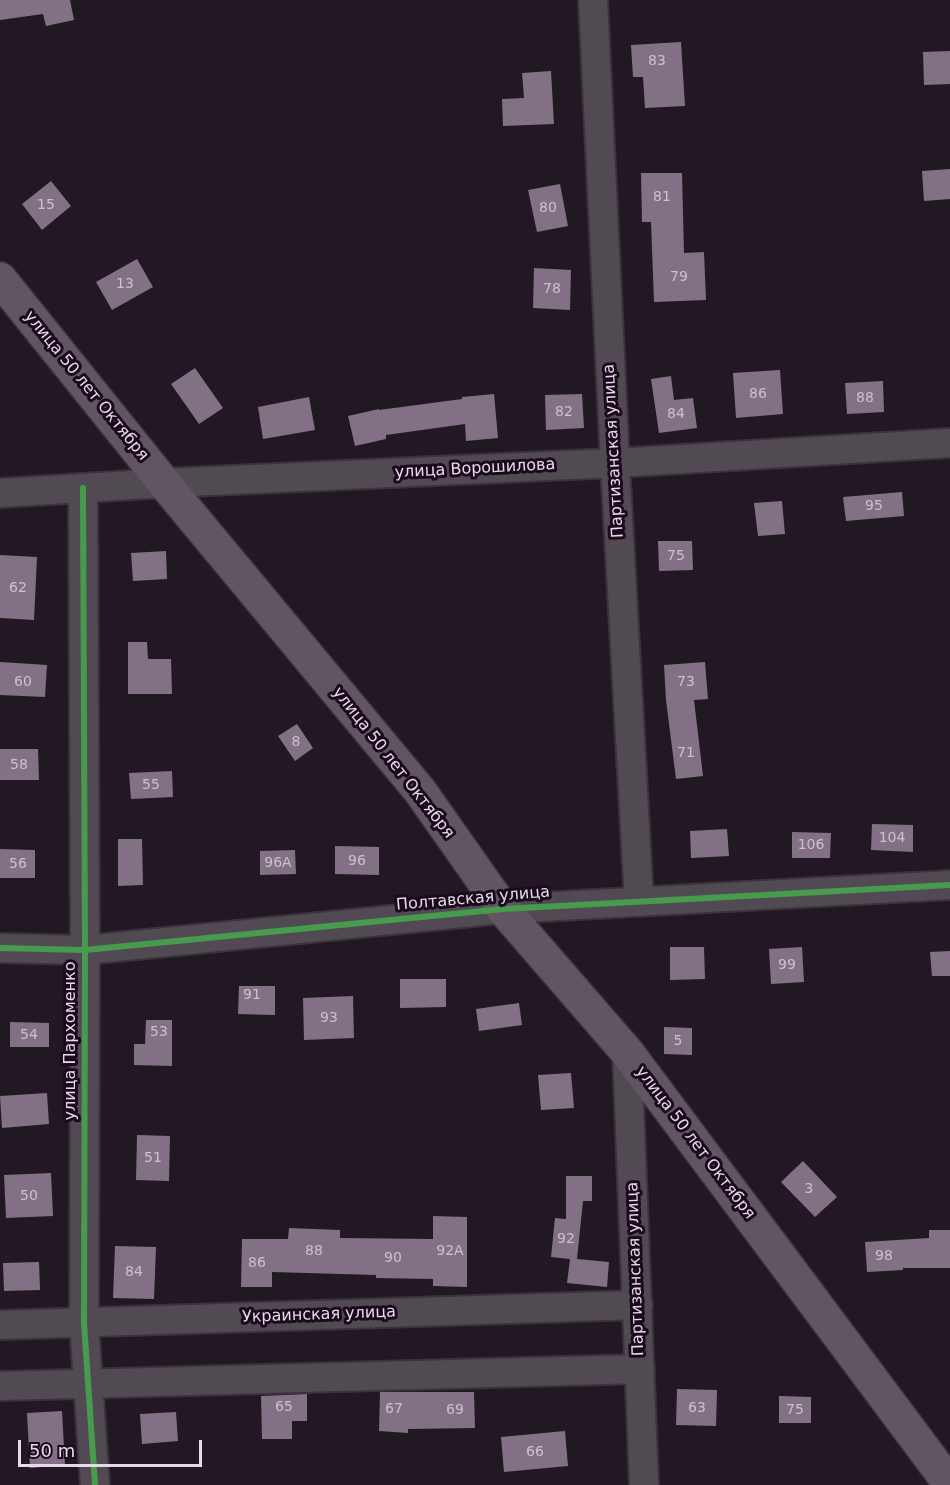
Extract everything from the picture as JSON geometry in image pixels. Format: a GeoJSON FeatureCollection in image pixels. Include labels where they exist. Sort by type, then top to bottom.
{"type":"FeatureCollection","features":[{"type":"Feature","properties":{"kind":"main road","name":"улица 50 лет Октября"},"geometry":{"type":"LineString","coordinates":[[0,279],[164,483],[420,791],[503,909],[627,1052],[950,1484]]}},
{"type":"Feature","properties":{"kind":"street","name":"Партизанская улица"},"geometry":{"type":"LineString","coordinates":[[593,0],[639,901]]}},
{"type":"Feature","properties":{"kind":"street","name":"улица Ворошилова"},"geometry":{"type":"LineString","coordinates":[[0,493],[164,483],[615,463],[950,443]]}},
{"type":"Feature","properties":{"kind":"street","name":"улица Пархоменко"},"geometry":{"type":"LineString","coordinates":[[83,488],[84,1323],[95,1485]]}},
{"type":"Feature","properties":{"kind":"street","name":"Полтавская улица"},"geometry":{"type":"LineString","coordinates":[[0,948],[85,950],[503,909],[950,885]]}},
{"type":"Feature","properties":{"kind":"street","name":"Партизанская улица"},"geometry":{"type":"LineString","coordinates":[[627,1052],[644,1485]]}},
{"type":"Feature","properties":{"kind":"street","name":"Украинская улица"},"geometry":{"type":"LineString","coordinates":[[0,1325],[638,1305]]}},
{"type":"Feature","properties":{"kind":"street"},"geometry":{"type":"LineString","coordinates":[[0,1386],[640,1369]]}},
{"type":"Feature","properties":{"kind":"building"},"geometry":{"type":"Polygon","coordinates":[[[0,0],[70,0],[74,20],[46,26],[43,14],[0,20],[0,0]]]}},
{"type":"Feature","properties":{"kind":"building"},"geometry":{"type":"Polygon","coordinates":[[[681,42],[685,106],[645,108],[643,77],[633,77],[631,45],[681,42]]]}},
{"type":"Feature","properties":{"kind":"building"},"geometry":{"type":"Polygon","coordinates":[[[950,51],[950,84],[924,85],[923,52],[950,51]]]}},
{"type":"Feature","properties":{"kind":"building"},"geometry":{"type":"Polygon","coordinates":[[[551,71],[554,124],[503,126],[502,99],[524,98],[522,73],[551,71]]]}},
{"type":"Feature","properties":{"kind":"building"},"geometry":{"type":"Polygon","coordinates":[[[950,169],[950,199],[924,201],[922,171],[950,169]]]}},
{"type":"Feature","properties":{"kind":"building"},"geometry":{"type":"Polygon","coordinates":[[[641,173],[682,173],[684,253],[704,252],[706,300],[654,302],[651,222],[642,222],[641,173]]]}},
{"type":"Feature","properties":{"kind":"building"},"geometry":{"type":"Polygon","coordinates":[[[51,181],[71,206],[42,230],[22,204],[51,181]]]}},
{"type":"Feature","properties":{"kind":"building"},"geometry":{"type":"Polygon","coordinates":[[[560,184],[568,226],[537,232],[528,190],[560,184]]]}},
{"type":"Feature","properties":{"kind":"building"},"geometry":{"type":"Polygon","coordinates":[[[137,259],[153,287],[112,310],[96,282],[137,259]]]}},
{"type":"Feature","properties":{"kind":"building"},"geometry":{"type":"Polygon","coordinates":[[[534,268],[571,270],[570,310],[533,308],[534,268]]]}},
{"type":"Feature","properties":{"kind":"building"},"geometry":{"type":"Polygon","coordinates":[[[195,368],[223,408],[199,424],[171,384],[195,368]]]}},
{"type":"Feature","properties":{"kind":"building"},"geometry":{"type":"Polygon","coordinates":[[[780,370],[783,414],[736,418],[733,373],[780,370]]]}},
{"type":"Feature","properties":{"kind":"building"},"geometry":{"type":"Polygon","coordinates":[[[671,376],[674,400],[693,398],[697,428],[659,433],[651,379],[671,376]]]}},
{"type":"Feature","properties":{"kind":"building"},"geometry":{"type":"Polygon","coordinates":[[[883,381],[884,412],[847,414],[845,383],[883,381]]]}},
{"type":"Feature","properties":{"kind":"building"},"geometry":{"type":"Polygon","coordinates":[[[494,394],[498,438],[466,441],[465,424],[386,435],[386,439],[355,446],[348,416],[379,409],[494,394]]]}},
{"type":"Feature","properties":{"kind":"building"},"geometry":{"type":"Polygon","coordinates":[[[582,394],[584,428],[546,430],[545,395],[582,394]]]}},
{"type":"Feature","properties":{"kind":"building"},"geometry":{"type":"Polygon","coordinates":[[[309,397],[315,430],[263,439],[258,407],[309,397]]]}},
{"type":"Feature","properties":{"kind":"building"},"geometry":{"type":"Polygon","coordinates":[[[902,492],[904,516],[846,521],[843,497],[902,492]]]}},
{"type":"Feature","properties":{"kind":"building"},"geometry":{"type":"Polygon","coordinates":[[[782,501],[785,534],[758,536],[754,503],[782,501]]]}},
{"type":"Feature","properties":{"kind":"building"},"geometry":{"type":"Polygon","coordinates":[[[658,541],[692,541],[693,570],[659,571],[658,541]]]}},
{"type":"Feature","properties":{"kind":"building"},"geometry":{"type":"Polygon","coordinates":[[[166,551],[167,579],[133,581],[131,553],[166,551]]]}},
{"type":"Feature","properties":{"kind":"building"},"geometry":{"type":"Polygon","coordinates":[[[0,555],[37,557],[34,620],[0,618],[0,555]]]}},
{"type":"Feature","properties":{"kind":"building"},"geometry":{"type":"Polygon","coordinates":[[[128,642],[147,642],[148,659],[171,659],[172,694],[128,694],[128,642]]]}},
{"type":"Feature","properties":{"kind":"building"},"geometry":{"type":"Polygon","coordinates":[[[0,662],[47,665],[45,697],[0,695],[0,662]]]}},
{"type":"Feature","properties":{"kind":"building"},"geometry":{"type":"Polygon","coordinates":[[[705,662],[708,699],[694,700],[703,776],[676,779],[664,665],[705,662]]]}},
{"type":"Feature","properties":{"kind":"building"},"geometry":{"type":"Polygon","coordinates":[[[297,724],[313,748],[295,761],[278,736],[297,724]]]}},
{"type":"Feature","properties":{"kind":"building"},"geometry":{"type":"Polygon","coordinates":[[[0,749],[38,749],[39,780],[0,780],[0,749]]]}},
{"type":"Feature","properties":{"kind":"building"},"geometry":{"type":"Polygon","coordinates":[[[172,771],[173,797],[131,799],[129,773],[172,771]]]}},
{"type":"Feature","properties":{"kind":"building"},"geometry":{"type":"Polygon","coordinates":[[[872,824],[913,825],[913,852],[871,850],[872,824]]]}},
{"type":"Feature","properties":{"kind":"building"},"geometry":{"type":"Polygon","coordinates":[[[727,829],[729,856],[691,858],[690,831],[727,829]]]}},
{"type":"Feature","properties":{"kind":"building"},"geometry":{"type":"Polygon","coordinates":[[[792,832],[831,833],[830,858],[792,858],[792,832]]]}},
{"type":"Feature","properties":{"kind":"building"},"geometry":{"type":"Polygon","coordinates":[[[118,839],[142,839],[143,885],[118,886],[118,839]]]}},
{"type":"Feature","properties":{"kind":"building"},"geometry":{"type":"Polygon","coordinates":[[[335,846],[379,847],[379,875],[335,874],[335,846]]]}},
{"type":"Feature","properties":{"kind":"building"},"geometry":{"type":"Polygon","coordinates":[[[0,849],[35,850],[35,878],[0,878],[0,849]]]}},
{"type":"Feature","properties":{"kind":"building"},"geometry":{"type":"Polygon","coordinates":[[[295,850],[296,874],[260,875],[260,851],[295,850]]]}},
{"type":"Feature","properties":{"kind":"building"},"geometry":{"type":"Polygon","coordinates":[[[670,947],[704,947],[705,979],[670,980],[670,947]]]}},
{"type":"Feature","properties":{"kind":"building"},"geometry":{"type":"Polygon","coordinates":[[[802,947],[804,982],[771,984],[769,949],[802,947]]]}},
{"type":"Feature","properties":{"kind":"building"},"geometry":{"type":"Polygon","coordinates":[[[950,951],[950,976],[932,976],[930,952],[950,951]]]}},
{"type":"Feature","properties":{"kind":"building"},"geometry":{"type":"Polygon","coordinates":[[[400,979],[446,979],[446,1007],[400,1008],[400,979]]]}},
{"type":"Feature","properties":{"kind":"building"},"geometry":{"type":"Polygon","coordinates":[[[239,986],[275,986],[275,1015],[238,1014],[239,986]]]}},
{"type":"Feature","properties":{"kind":"building"},"geometry":{"type":"Polygon","coordinates":[[[353,996],[354,1038],[304,1040],[303,998],[353,996]]]}},
{"type":"Feature","properties":{"kind":"building"},"geometry":{"type":"Polygon","coordinates":[[[519,1003],[522,1025],[479,1031],[476,1009],[519,1003]]]}},
{"type":"Feature","properties":{"kind":"building"},"geometry":{"type":"Polygon","coordinates":[[[146,1020],[172,1020],[172,1066],[134,1065],[134,1044],[145,1044],[146,1020]]]}},
{"type":"Feature","properties":{"kind":"building"},"geometry":{"type":"Polygon","coordinates":[[[10,1022],[49,1023],[49,1047],[10,1047],[10,1022]]]}},
{"type":"Feature","properties":{"kind":"building"},"geometry":{"type":"Polygon","coordinates":[[[664,1027],[692,1028],[692,1055],[664,1054],[664,1027]]]}},
{"type":"Feature","properties":{"kind":"building"},"geometry":{"type":"Polygon","coordinates":[[[571,1073],[574,1108],[541,1110],[538,1075],[571,1073]]]}},
{"type":"Feature","properties":{"kind":"building"},"geometry":{"type":"Polygon","coordinates":[[[47,1093],[49,1124],[2,1128],[0,1096],[47,1093]]]}},
{"type":"Feature","properties":{"kind":"building"},"geometry":{"type":"Polygon","coordinates":[[[137,1135],[170,1136],[169,1181],[136,1180],[137,1135]]]}},
{"type":"Feature","properties":{"kind":"building"},"geometry":{"type":"Polygon","coordinates":[[[803,1161],[837,1197],[815,1217],[781,1182],[803,1161]]]}},
{"type":"Feature","properties":{"kind":"building"},"geometry":{"type":"Polygon","coordinates":[[[51,1173],[53,1216],[6,1218],[4,1175],[51,1173]]]}},
{"type":"Feature","properties":{"kind":"building"},"geometry":{"type":"Polygon","coordinates":[[[566,1176],[592,1176],[592,1201],[583,1201],[577,1259],[609,1262],[607,1287],[567,1283],[570,1259],[551,1257],[555,1218],[566,1219],[566,1176]]]}},
{"type":"Feature","properties":{"kind":"building"},"geometry":{"type":"Polygon","coordinates":[[[433,1216],[467,1217],[467,1287],[433,1286],[433,1279],[272,1272],[272,1287],[241,1287],[242,1239],[288,1239],[289,1228],[340,1230],[340,1238],[433,1239],[433,1216]]]}},
{"type":"Feature","properties":{"kind":"building"},"geometry":{"type":"Polygon","coordinates":[[[929,1230],[950,1230],[950,1268],[903,1268],[903,1270],[867,1272],[865,1242],[929,1238],[929,1230]]]}},
{"type":"Feature","properties":{"kind":"building"},"geometry":{"type":"Polygon","coordinates":[[[115,1246],[156,1247],[154,1299],[113,1298],[115,1246]]]}},
{"type":"Feature","properties":{"kind":"building"},"geometry":{"type":"Polygon","coordinates":[[[39,1262],[40,1290],[4,1291],[3,1263],[39,1262]]]}},
{"type":"Feature","properties":{"kind":"building"},"geometry":{"type":"Polygon","coordinates":[[[677,1389],[717,1390],[716,1426],[676,1425],[677,1389]]]}},
{"type":"Feature","properties":{"kind":"building"},"geometry":{"type":"Polygon","coordinates":[[[380,1392],[474,1392],[475,1428],[408,1429],[408,1433],[379,1431],[380,1392]]]}},
{"type":"Feature","properties":{"kind":"building"},"geometry":{"type":"Polygon","coordinates":[[[307,1394],[307,1421],[292,1421],[292,1439],[262,1439],[261,1396],[307,1394]]]}},
{"type":"Feature","properties":{"kind":"building"},"geometry":{"type":"Polygon","coordinates":[[[779,1396],[811,1397],[811,1423],[779,1423],[779,1396]]]}},
{"type":"Feature","properties":{"kind":"building"},"geometry":{"type":"Polygon","coordinates":[[[62,1411],[65,1465],[30,1468],[27,1413],[62,1411]]]}},
{"type":"Feature","properties":{"kind":"building"},"geometry":{"type":"Polygon","coordinates":[[[176,1412],[178,1441],[142,1444],[140,1414],[176,1412]]]}},
{"type":"Feature","properties":{"kind":"building"},"geometry":{"type":"Polygon","coordinates":[[[565,1431],[568,1466],[504,1472],[501,1437],[565,1431]]]}},
{"type":"Feature","properties":{"kind":"cycle path"},"geometry":{"type":"LineString","coordinates":[[83,488],[84,1323],[95,1485]]}},
{"type":"Feature","properties":{"kind":"cycle path"},"geometry":{"type":"LineString","coordinates":[[0,948],[85,950],[503,909],[950,885]]}}]}
